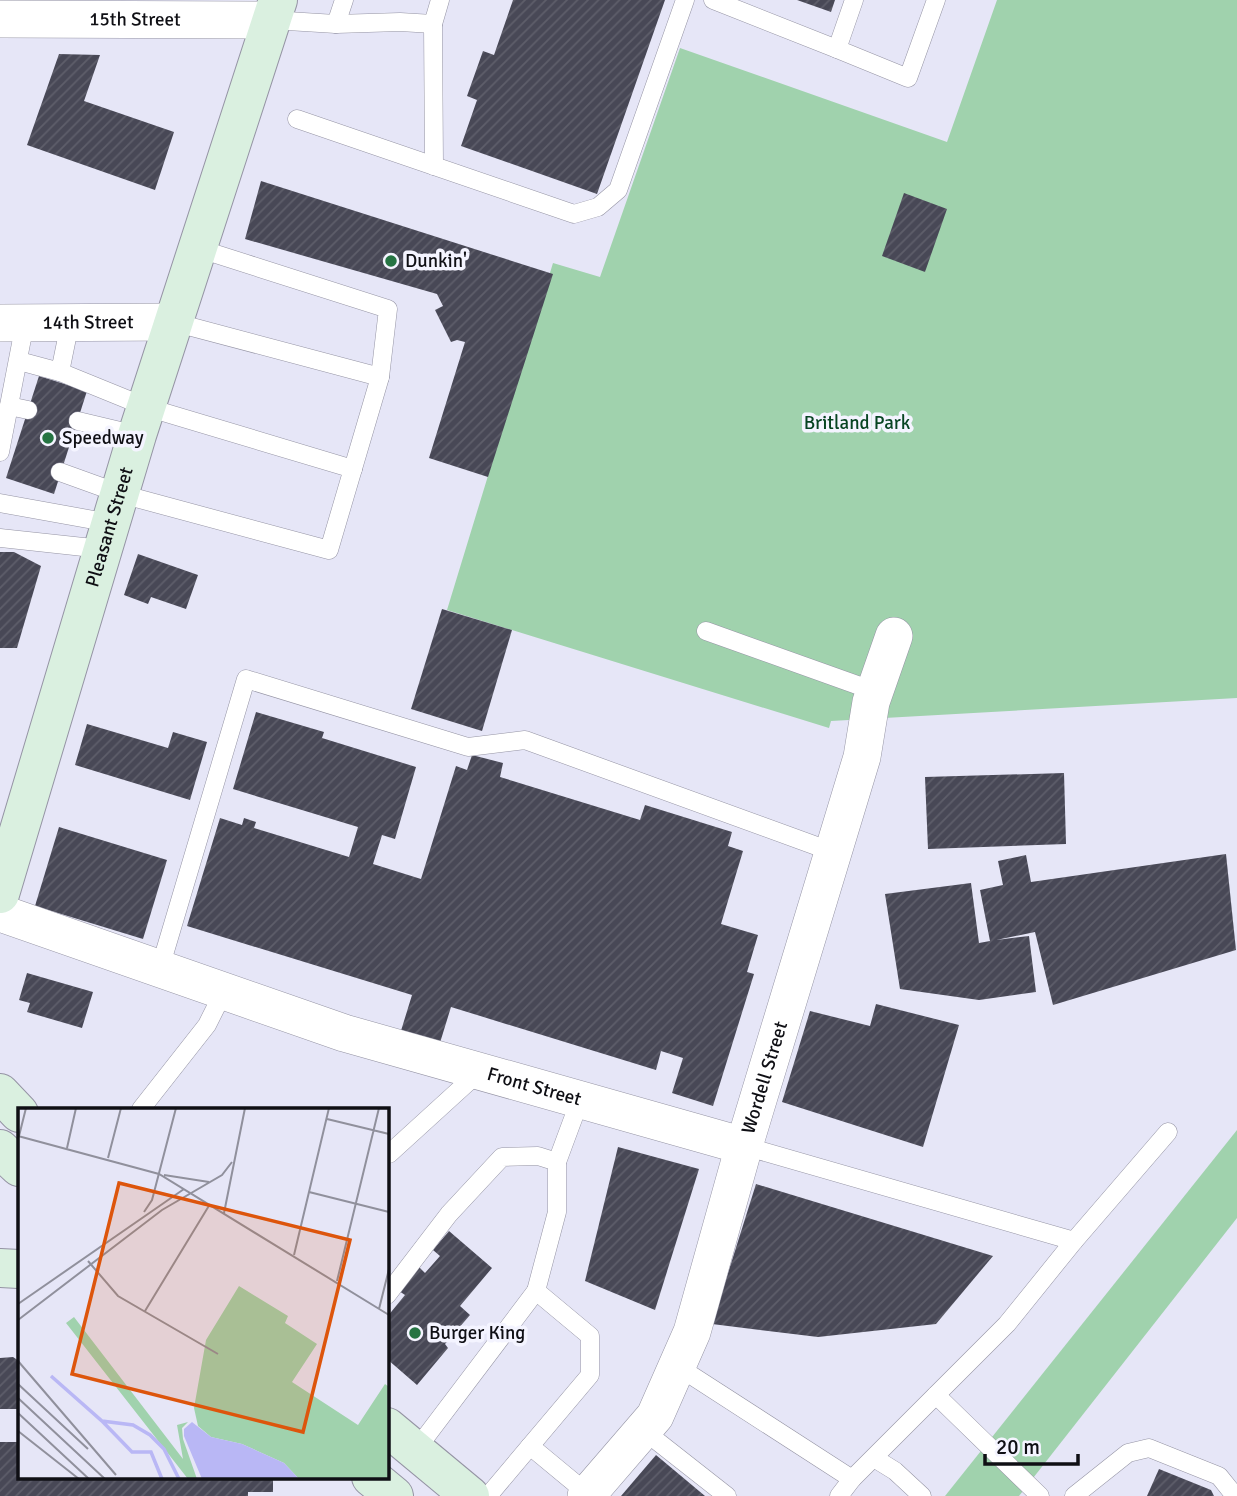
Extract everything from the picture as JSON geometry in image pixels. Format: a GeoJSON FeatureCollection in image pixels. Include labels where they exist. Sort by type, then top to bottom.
{"type":"FeatureCollection","features":[{"type":"Feature","properties":{"kind":"main road","name":"Pleasant Street"},"geometry":{"type":"LineString","coordinates":[[0,894],[12,813],[111,522],[274,10]]}},
{"type":"Feature","properties":{"kind":"main road"},"geometry":{"type":"LineString","coordinates":[[0,1093],[18,1112]]}},
{"type":"Feature","properties":{"kind":"main road"},"geometry":{"type":"LineString","coordinates":[[0,1149],[18,1166]]}},
{"type":"Feature","properties":{"kind":"main road"},"geometry":{"type":"LineString","coordinates":[[0,1268],[18,1269]]}},
{"type":"Feature","properties":{"kind":"main road"},"geometry":{"type":"LineString","coordinates":[[401,1439],[470,1496]]}},
{"type":"Feature","properties":{"kind":"main road"},"geometry":{"type":"LineString","coordinates":[[372,1478],[394,1496]]}},
{"type":"Feature","properties":{"kind":"street","name":"15th Street"},"geometry":{"type":"LineString","coordinates":[[0,19],[59,9],[274,10]]}},
{"type":"Feature","properties":{"kind":"street","name":"14th Street"},"geometry":{"type":"LineString","coordinates":[[12,323],[173,322]]}},
{"type":"Feature","properties":{"kind":"street","name":"Wordell Street"},"geometry":{"type":"LineString","coordinates":[[587,1495],[655,1416],[692,1332],[744,1146],[862,757],[874,691],[894,636]]}},
{"type":"Feature","properties":{"kind":"street","name":"Front Street"},"geometry":{"type":"LineString","coordinates":[[0,913],[344,1032],[744,1146]]}},
{"type":"Feature","properties":{"kind":"lane"},"geometry":{"type":"LineString","coordinates":[[336,24],[344,0]]}},
{"type":"Feature","properties":{"kind":"lane"},"geometry":{"type":"LineString","coordinates":[[434,166],[433,24],[440,0]]}},
{"type":"Feature","properties":{"kind":"lane"},"geometry":{"type":"LineString","coordinates":[[297,119],[574,214],[598,207],[618,190],[685,0]]}},
{"type":"Feature","properties":{"kind":"lane"},"geometry":{"type":"LineString","coordinates":[[713,0],[908,78],[936,0]]}},
{"type":"Feature","properties":{"kind":"lane"},"geometry":{"type":"LineString","coordinates":[[838,48],[854,0]]}},
{"type":"Feature","properties":{"kind":"lane"},"geometry":{"type":"LineString","coordinates":[[274,10],[336,24],[433,24]]}},
{"type":"Feature","properties":{"kind":"lane"},"geometry":{"type":"LineString","coordinates":[[0,503],[111,522],[329,550],[380,377],[388,309],[198,248]]}},
{"type":"Feature","properties":{"kind":"lane"},"geometry":{"type":"LineString","coordinates":[[173,322],[380,377]]}},
{"type":"Feature","properties":{"kind":"lane"},"geometry":{"type":"LineString","coordinates":[[4,453],[9,406],[19,361],[12,323]]}},
{"type":"Feature","properties":{"kind":"lane"},"geometry":{"type":"LineString","coordinates":[[60,372],[69,323]]}},
{"type":"Feature","properties":{"kind":"lane"},"geometry":{"type":"LineString","coordinates":[[19,361],[60,372],[142,421]]}},
{"type":"Feature","properties":{"kind":"lane"},"geometry":{"type":"LineString","coordinates":[[9,406],[28,410]]}},
{"type":"Feature","properties":{"kind":"lane"},"geometry":{"type":"LineString","coordinates":[[78,421],[142,421],[353,469]]}},
{"type":"Feature","properties":{"kind":"lane"},"geometry":{"type":"LineString","coordinates":[[61,472],[111,522]]}},
{"type":"Feature","properties":{"kind":"lane"},"geometry":{"type":"LineString","coordinates":[[0,538],[111,522]]}},
{"type":"Feature","properties":{"kind":"lane"},"geometry":{"type":"LineString","coordinates":[[706,631],[874,691]]}},
{"type":"Feature","properties":{"kind":"lane"},"geometry":{"type":"LineString","coordinates":[[160,968],[246,679],[468,747],[524,740],[833,852]]}},
{"type":"Feature","properties":{"kind":"lane"},"geometry":{"type":"LineString","coordinates":[[142,1108],[207,1026],[224,991]]}},
{"type":"Feature","properties":{"kind":"lane"},"geometry":{"type":"LineString","coordinates":[[388,1154],[480,1071]]}},
{"type":"Feature","properties":{"kind":"lane"},"geometry":{"type":"LineString","coordinates":[[401,1439],[536,1291],[558,1212],[557,1162],[580,1100]]}},
{"type":"Feature","properties":{"kind":"lane"},"geometry":{"type":"LineString","coordinates":[[839,1496],[852,1479],[1007,1324],[1168,1132]]}},
{"type":"Feature","properties":{"kind":"lane","name":"Front Street"},"geometry":{"type":"LineString","coordinates":[[744,1146],[1074,1241]]}},
{"type":"Feature","properties":{"kind":"lane"},"geometry":{"type":"LineString","coordinates":[[388,1294],[449,1214],[502,1157],[538,1156],[557,1162]]}},
{"type":"Feature","properties":{"kind":"lane"},"geometry":{"type":"LineString","coordinates":[[488,1496],[590,1376],[590,1336],[536,1291]]}},
{"type":"Feature","properties":{"kind":"lane"},"geometry":{"type":"LineString","coordinates":[[677,1366],[852,1479]]}},
{"type":"Feature","properties":{"kind":"lane"},"geometry":{"type":"LineString","coordinates":[[936,1395],[1040,1496]]}},
{"type":"Feature","properties":{"kind":"lane"},"geometry":{"type":"LineString","coordinates":[[643,1430],[727,1496]]}},
{"type":"Feature","properties":{"kind":"lane"},"geometry":{"type":"LineString","coordinates":[[530,1446],[587,1495]]}},
{"type":"Feature","properties":{"kind":"lane"},"geometry":{"type":"LineString","coordinates":[[1074,1496],[1128,1453],[1149,1448],[1219,1476],[1234,1496]]}},
{"type":"Feature","properties":{"kind":"lane"},"geometry":{"type":"LineString","coordinates":[[874,1458],[895,1471],[922,1496]]}},
{"type":"Feature","properties":{"kind":"green space","name":"Britland Park"},"geometry":{"type":"Polygon","coordinates":[[[997,0],[1237,0],[1237,698],[831,721],[829,728],[447,610],[553,263],[600,277],[680,48],[947,142],[997,0]]]}},
{"type":"Feature","properties":{"kind":"green space"},"geometry":{"type":"Polygon","coordinates":[[[1237,1130],[1237,1218],[1019,1496],[945,1496],[1237,1130]]]}},
{"type":"Feature","properties":{"kind":"building"},"geometry":{"type":"Polygon","coordinates":[[[513,0],[665,0],[597,194],[461,146],[477,100],[467,96],[483,51],[494,55],[513,0]]]}},
{"type":"Feature","properties":{"kind":"building"},"geometry":{"type":"Polygon","coordinates":[[[797,0],[835,0],[831,12],[797,0]]]}},
{"type":"Feature","properties":{"kind":"building"},"geometry":{"type":"Polygon","coordinates":[[[59,54],[100,55],[84,101],[174,132],[155,190],[27,145],[59,54]]]}},
{"type":"Feature","properties":{"kind":"building"},"geometry":{"type":"Polygon","coordinates":[[[261,181],[553,274],[488,477],[429,458],[465,342],[451,342],[435,310],[443,306],[437,294],[245,239],[261,181]]]}},
{"type":"Feature","properties":{"kind":"building"},"geometry":{"type":"Polygon","coordinates":[[[904,193],[947,209],[925,272],[882,256],[904,193]]]}},
{"type":"Feature","properties":{"kind":"building"},"geometry":{"type":"Polygon","coordinates":[[[39,376],[87,391],[54,494],[6,478],[39,376]]]}},
{"type":"Feature","properties":{"kind":"building"},"geometry":{"type":"Polygon","coordinates":[[[0,552],[14,552],[41,566],[17,648],[0,648],[0,552]]]}},
{"type":"Feature","properties":{"kind":"building"},"geometry":{"type":"Polygon","coordinates":[[[138,554],[198,575],[186,609],[151,597],[148,604],[124,595],[138,554]]]}},
{"type":"Feature","properties":{"kind":"building"},"geometry":{"type":"Polygon","coordinates":[[[442,609],[512,630],[482,731],[411,709],[442,609]]]}},
{"type":"Feature","properties":{"kind":"building"},"geometry":{"type":"Polygon","coordinates":[[[256,712],[324,732],[322,738],[416,767],[395,839],[382,835],[373,864],[421,879],[456,766],[467,770],[472,755],[503,763],[500,777],[640,820],[645,805],[732,832],[728,846],[743,851],[721,924],[758,935],[747,972],[754,974],[713,1106],[672,1093],[683,1058],[661,1051],[656,1070],[451,1007],[439,1046],[400,1034],[412,995],[187,926],[220,818],[242,825],[244,818],[256,822],[254,828],[349,857],[358,827],[233,789],[256,712]]]}},
{"type":"Feature","properties":{"kind":"building"},"geometry":{"type":"Polygon","coordinates":[[[87,724],[168,748],[173,732],[207,742],[190,800],[75,765],[87,724]]]}},
{"type":"Feature","properties":{"kind":"building"},"geometry":{"type":"Polygon","coordinates":[[[1064,773],[1066,844],[928,849],[925,777],[1064,773]]]}},
{"type":"Feature","properties":{"kind":"building"},"geometry":{"type":"Polygon","coordinates":[[[59,827],[167,860],[143,939],[35,906],[59,827]]]}},
{"type":"Feature","properties":{"kind":"building"},"geometry":{"type":"Polygon","coordinates":[[[1226,854],[1236,950],[1053,1005],[1035,932],[996,940],[1029,936],[1036,992],[979,1000],[900,989],[885,894],[971,883],[979,943],[990,941],[980,890],[1003,885],[998,861],[1026,855],[1031,882],[1226,854]]]}},
{"type":"Feature","properties":{"kind":"building"},"geometry":{"type":"Polygon","coordinates":[[[27,973],[93,992],[82,1028],[27,1012],[30,1003],[19,1000],[27,973]]]}},
{"type":"Feature","properties":{"kind":"building"},"geometry":{"type":"Polygon","coordinates":[[[876,1004],[959,1025],[923,1147],[782,1102],[810,1011],[870,1026],[876,1004]]]}},
{"type":"Feature","properties":{"kind":"building"},"geometry":{"type":"Polygon","coordinates":[[[618,1147],[699,1169],[655,1310],[585,1281],[618,1147]]]}},
{"type":"Feature","properties":{"kind":"building"},"geometry":{"type":"Polygon","coordinates":[[[756,1184],[993,1256],[936,1324],[818,1337],[712,1324],[756,1184]]]}},
{"type":"Feature","properties":{"kind":"building"},"geometry":{"type":"Polygon","coordinates":[[[449,1231],[492,1268],[460,1306],[470,1315],[445,1344],[448,1348],[417,1385],[388,1360],[388,1316],[405,1295],[399,1291],[419,1267],[425,1273],[440,1256],[433,1250],[449,1231]]]}},
{"type":"Feature","properties":{"kind":"building"},"geometry":{"type":"Polygon","coordinates":[[[13,1357],[18,1360],[18,1409],[0,1409],[0,1358],[13,1357]]]}},
{"type":"Feature","properties":{"kind":"building"},"geometry":{"type":"Polygon","coordinates":[[[0,1442],[18,1442],[18,1478],[273,1478],[273,1492],[248,1492],[248,1496],[0,1496],[0,1442]]]}},
{"type":"Feature","properties":{"kind":"building"},"geometry":{"type":"Polygon","coordinates":[[[656,1455],[705,1496],[621,1496],[656,1455]]]}},
{"type":"Feature","properties":{"kind":"building"},"geometry":{"type":"Polygon","coordinates":[[[1159,1469],[1211,1490],[1214,1496],[1147,1496],[1159,1469]]]}},
{"type":"Feature","properties":{"kind":"place","name":"Dunkin'"},"geometry":{"type":"Point","coordinates":[391,261]}},
{"type":"Feature","properties":{"kind":"place","name":"Speedway"},"geometry":{"type":"Point","coordinates":[48,438]}},
{"type":"Feature","properties":{"kind":"place","name":"Burger King"},"geometry":{"type":"Point","coordinates":[415,1333]}}]}
